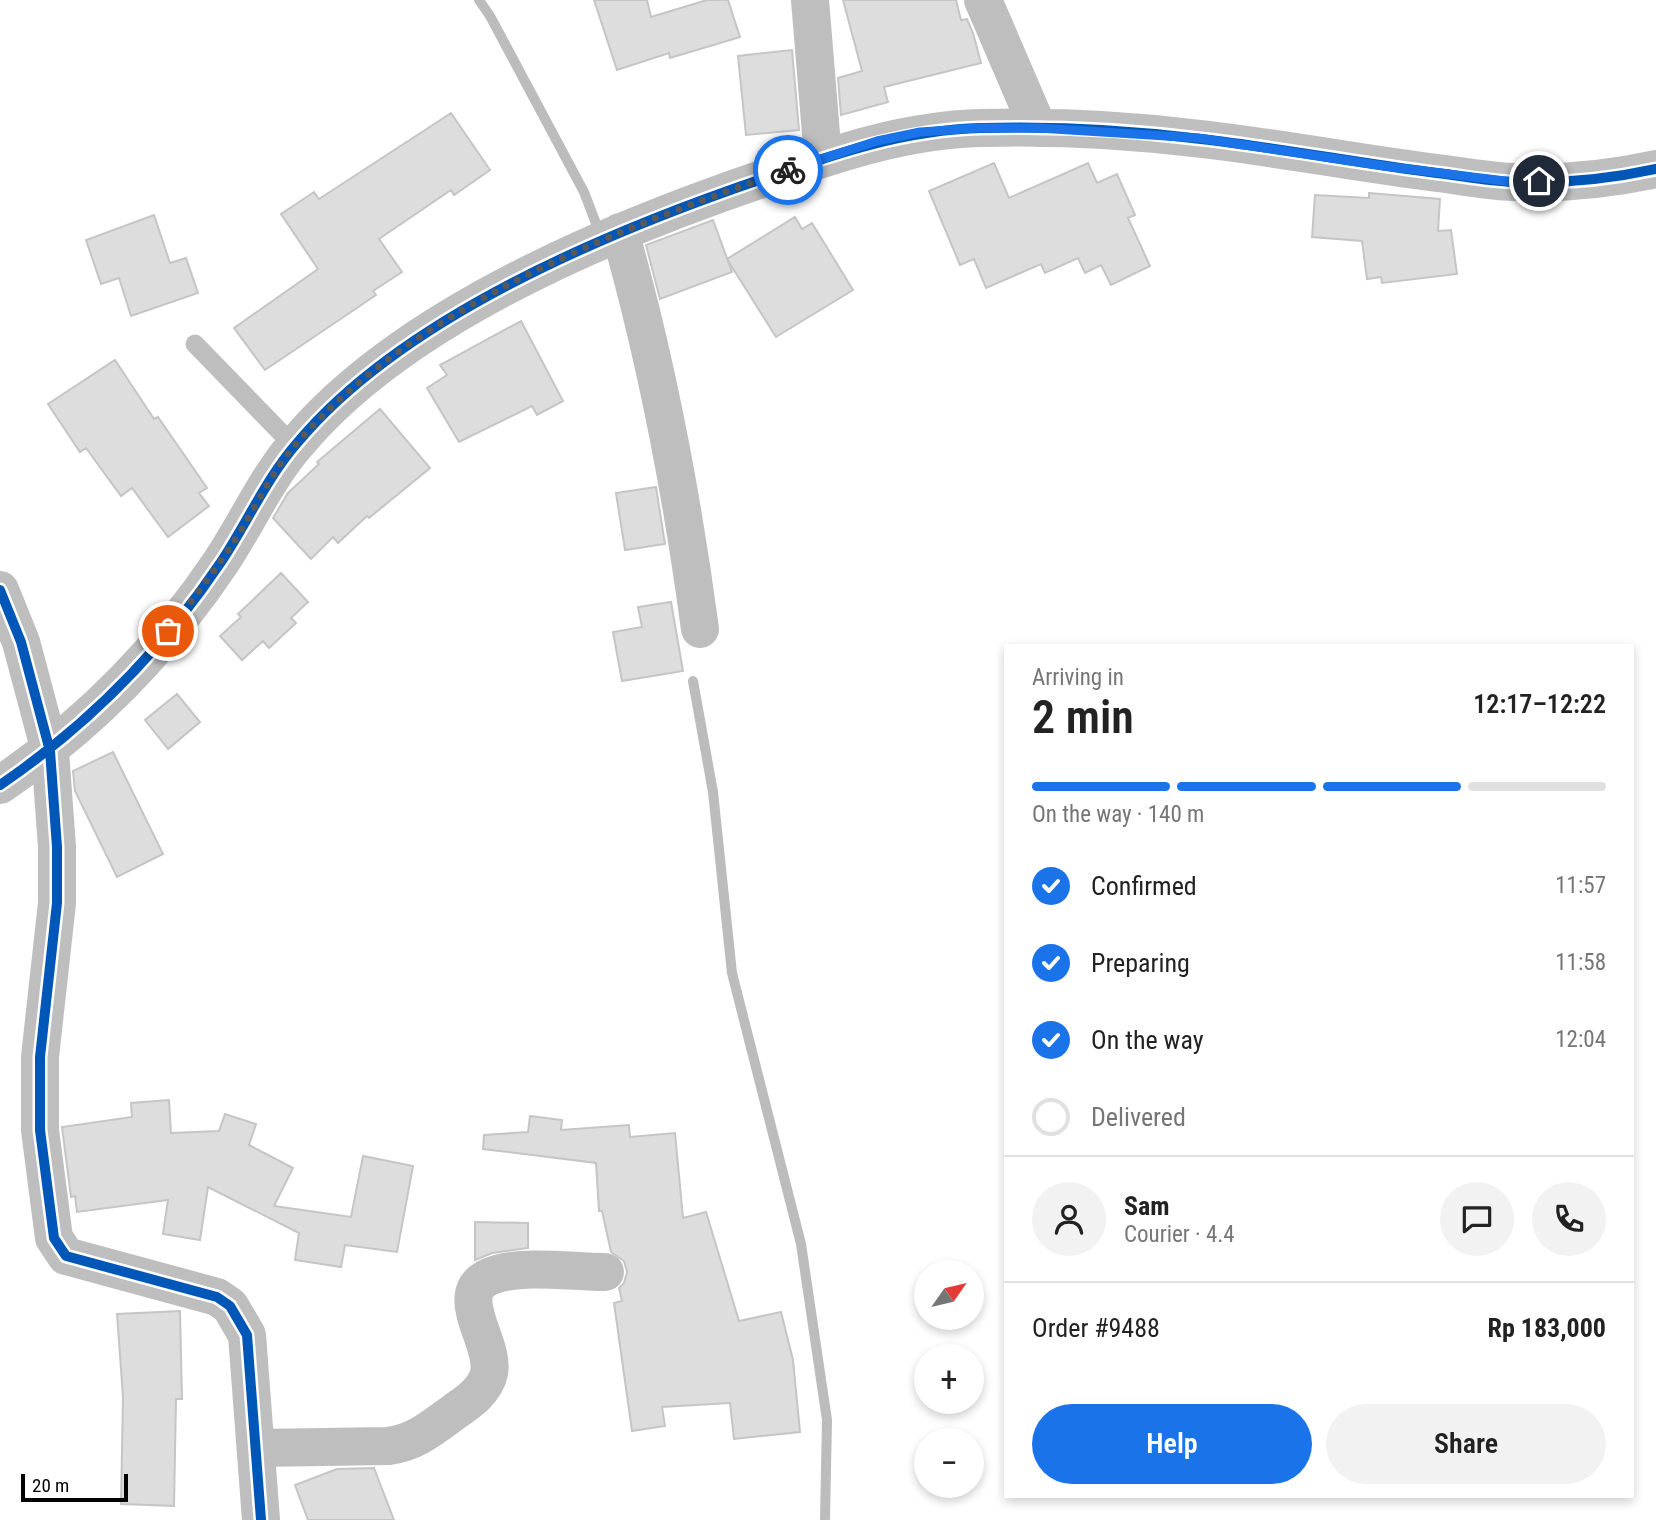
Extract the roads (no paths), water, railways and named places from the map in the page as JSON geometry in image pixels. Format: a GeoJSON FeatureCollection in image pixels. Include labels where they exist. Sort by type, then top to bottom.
{"type":"FeatureCollection","features":[{"type":"Feature","properties":{"kind":"street"},"geometry":{"type":"LineString","coordinates":[[810,0],[823,158]]}},
{"type":"Feature","properties":{"kind":"street"},"geometry":{"type":"LineString","coordinates":[[983,0],[1038,128]]}},
{"type":"Feature","properties":{"kind":"street"},"geometry":{"type":"LineString","coordinates":[[0,785],[50,751],[123,684],[218,566],[294,446],[320,416],[372,372],[428,331],[515,282],[620,232],[710,197],[877,141],[920,132],[978,128],[1038,128],[1198,138],[1513,182],[1615,178],[1656,169]]}},
{"type":"Feature","properties":{"kind":"street"},"geometry":{"type":"LineString","coordinates":[[620,232],[646,323],[673,447],[700,629]]}},
{"type":"Feature","properties":{"kind":"street"},"geometry":{"type":"LineString","coordinates":[[0,590],[21,642],[50,751],[57,847],[57,902],[40,1057],[40,1130],[54,1238],[66,1256],[217,1297],[230,1306],[247,1335],[261,1520]]}},
{"type":"Feature","properties":{"kind":"street"},"geometry":{"type":"LineString","coordinates":[[257,1448],[388,1446],[405,1444],[420,1437],[474,1397],[485,1384],[489,1372],[489,1356],[472,1307],[474,1292],[483,1281],[494,1274],[511,1271],[605,1272]]}},
{"type":"Feature","properties":{"kind":"lane"},"geometry":{"type":"LineString","coordinates":[[195,345],[294,446]]}},
{"type":"Feature","properties":{"kind":"waterway"},"geometry":{"type":"LineString","coordinates":[[479,0],[584,192],[600,234]]}},
{"type":"Feature","properties":{"kind":"waterway"},"geometry":{"type":"LineString","coordinates":[[693,681],[713,792],[732,973],[801,1244],[827,1420],[825,1520]]}}]}
